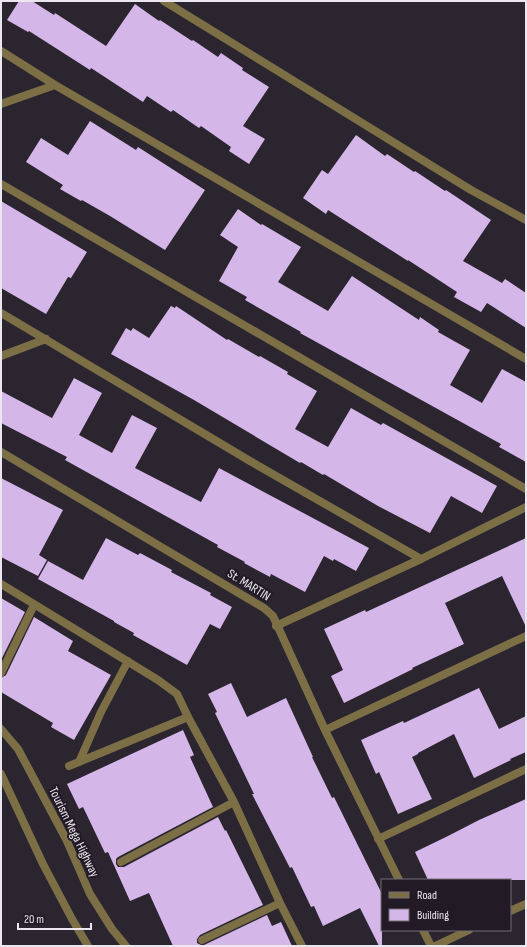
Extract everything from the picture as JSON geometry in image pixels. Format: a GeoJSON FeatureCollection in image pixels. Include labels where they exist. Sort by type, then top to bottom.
{"type":"FeatureCollection","features":[{"type":"Feature","properties":{"kind":"street"},"geometry":{"type":"LineString","coordinates":[[164,1],[471,190],[526,220]]}},
{"type":"Feature","properties":{"kind":"street"},"geometry":{"type":"LineString","coordinates":[[1,51],[55,85],[526,359]]}},
{"type":"Feature","properties":{"kind":"street"},"geometry":{"type":"LineString","coordinates":[[1,104],[55,85]]}},
{"type":"Feature","properties":{"kind":"street"},"geometry":{"type":"LineString","coordinates":[[1,184],[526,489]]}},
{"type":"Feature","properties":{"kind":"street"},"geometry":{"type":"LineString","coordinates":[[1,313],[250,461],[422,559]]}},
{"type":"Feature","properties":{"kind":"street"},"geometry":{"type":"LineString","coordinates":[[1,356],[46,339]]}},
{"type":"Feature","properties":{"kind":"street","name":"St. MARTIN"},"geometry":{"type":"LineString","coordinates":[[1,452],[264,608],[273,616],[276,626],[325,730],[398,879]]}},
{"type":"Feature","properties":{"kind":"street"},"geometry":{"type":"LineString","coordinates":[[276,626],[422,559],[526,507]]}},
{"type":"Feature","properties":{"kind":"street"},"geometry":{"type":"LineString","coordinates":[[1,584],[128,661],[177,694],[234,802],[280,904],[302,946]]}},
{"type":"Feature","properties":{"kind":"street"},"geometry":{"type":"LineString","coordinates":[[1,672],[34,605]]}},
{"type":"Feature","properties":{"kind":"street"},"geometry":{"type":"LineString","coordinates":[[325,730],[526,636]]}},
{"type":"Feature","properties":{"kind":"street"},"geometry":{"type":"LineString","coordinates":[[79,762],[101,712],[128,661]]}},
{"type":"Feature","properties":{"kind":"street"},"geometry":{"type":"LineString","coordinates":[[69,766],[188,717]]}},
{"type":"Feature","properties":{"kind":"street","name":"Tourism Mega Highway"},"geometry":{"type":"LineString","coordinates":[[1,729],[18,748],[66,839],[90,894],[112,929],[126,946]]}},
{"type":"Feature","properties":{"kind":"street"},"geometry":{"type":"LineString","coordinates":[[378,839],[526,769]]}},
{"type":"Feature","properties":{"kind":"street"},"geometry":{"type":"LineString","coordinates":[[1,774],[43,864],[88,946]]}},
{"type":"Feature","properties":{"kind":"street"},"geometry":{"type":"LineString","coordinates":[[121,862],[234,802]]}},
{"type":"Feature","properties":{"kind":"street"},"geometry":{"type":"LineString","coordinates":[[202,940],[280,904]]}},
{"type":"Feature","properties":{"kind":"street"},"geometry":{"type":"LineString","coordinates":[[511,911],[526,904]]}},
{"type":"Feature","properties":{"kind":"street"},"geometry":{"type":"LineString","coordinates":[[424,931],[431,946]]}},
{"type":"Feature","properties":{"kind":"street"},"geometry":{"type":"LineString","coordinates":[[435,946],[467,931]]}},
{"type":"Feature","properties":{"kind":"building"},"geometry":{"type":"Polygon","coordinates":[[[19,1],[32,1],[54,15],[55,13],[106,46],[135,4],[159,21],[160,20],[192,41],[193,40],[218,57],[221,53],[243,68],[242,70],[269,87],[243,126],[265,139],[249,164],[229,151],[231,147],[201,126],[199,128],[173,110],[171,112],[147,96],[143,102],[91,68],[90,70],[29,31],[28,32],[7,20],[19,1]]]}},
{"type":"Feature","properties":{"kind":"building"},"geometry":{"type":"Polygon","coordinates":[[[90,121],[136,150],[138,147],[205,190],[165,250],[110,216],[60,189],[63,185],[26,162],[41,138],[68,155],[90,121]]]}},
{"type":"Feature","properties":{"kind":"building"},"geometry":{"type":"Polygon","coordinates":[[[356,135],[385,156],[387,154],[445,191],[446,190],[491,220],[463,261],[502,283],[505,279],[526,293],[526,328],[487,303],[481,312],[454,297],[457,292],[328,210],[326,214],[303,198],[322,170],[328,174],[356,135]]]}},
{"type":"Feature","properties":{"kind":"building"},"geometry":{"type":"Polygon","coordinates":[[[1,201],[87,252],[71,278],[68,277],[46,314],[1,288],[1,201]]]}},
{"type":"Feature","properties":{"kind":"building"},"geometry":{"type":"Polygon","coordinates":[[[238,209],[261,225],[262,224],[301,247],[278,282],[328,311],[352,276],[419,320],[420,317],[439,330],[438,332],[470,350],[450,385],[482,403],[502,369],[526,382],[526,462],[499,447],[501,444],[300,333],[301,332],[245,300],[247,297],[219,281],[238,247],[220,235],[238,209]]]}},
{"type":"Feature","properties":{"kind":"building"},"geometry":{"type":"Polygon","coordinates":[[[171,306],[175,308],[176,306],[227,340],[228,339],[259,357],[260,356],[288,372],[287,374],[317,391],[295,429],[328,447],[351,408],[381,425],[383,423],[497,486],[482,513],[451,496],[430,533],[378,506],[324,474],[323,475],[301,462],[300,463],[194,400],[111,354],[126,328],[131,331],[133,328],[149,338],[171,306]]]}},
{"type":"Feature","properties":{"kind":"building"},"geometry":{"type":"Polygon","coordinates":[[[74,378],[102,393],[79,435],[112,453],[132,415],[157,428],[135,468],[201,502],[219,468],[369,548],[356,571],[334,559],[333,561],[324,556],[305,592],[271,574],[270,577],[244,563],[245,562],[217,547],[218,545],[65,460],[67,457],[1,423],[1,391],[52,418],[74,378]]]}},
{"type":"Feature","properties":{"kind":"building"},"geometry":{"type":"Polygon","coordinates":[[[1,478],[63,510],[39,555],[47,560],[38,576],[1,557],[1,478]]]}},
{"type":"Feature","properties":{"kind":"building"},"geometry":{"type":"Polygon","coordinates":[[[106,538],[138,555],[140,553],[172,570],[171,572],[211,593],[210,595],[232,607],[220,629],[210,624],[187,665],[133,635],[134,633],[114,621],[38,579],[48,561],[83,580],[106,538]]]}},
{"type":"Feature","properties":{"kind":"building"},"geometry":{"type":"Polygon","coordinates":[[[526,538],[526,627],[502,576],[445,603],[464,644],[412,668],[413,669],[344,703],[331,676],[343,670],[324,629],[365,610],[366,612],[526,538]]]}},
{"type":"Feature","properties":{"kind":"building"},"geometry":{"type":"Polygon","coordinates":[[[1,598],[25,612],[1,660],[1,598]]]}},
{"type":"Feature","properties":{"kind":"building"},"geometry":{"type":"Polygon","coordinates":[[[34,617],[73,641],[68,651],[111,675],[74,740],[51,727],[53,723],[1,692],[1,678],[6,675],[34,617]]]}},
{"type":"Feature","properties":{"kind":"building"},"geometry":{"type":"Polygon","coordinates":[[[231,683],[247,717],[286,698],[332,798],[334,797],[381,892],[382,946],[379,946],[360,908],[323,926],[314,906],[311,907],[292,867],[290,868],[252,794],[254,794],[215,713],[217,712],[208,694],[231,683]]]}},
{"type":"Feature","properties":{"kind":"building"},"geometry":{"type":"Polygon","coordinates":[[[479,688],[499,729],[526,716],[526,752],[474,778],[454,734],[412,757],[432,799],[398,814],[379,772],[376,774],[361,740],[403,721],[404,723],[479,688]]]}},
{"type":"Feature","properties":{"kind":"building"},"geometry":{"type":"Polygon","coordinates":[[[183,730],[194,755],[190,757],[213,807],[118,857],[116,859],[116,864],[118,867],[124,867],[218,817],[225,831],[226,830],[263,905],[200,935],[197,939],[197,943],[204,945],[267,915],[272,926],[281,922],[292,946],[173,946],[149,893],[130,901],[108,852],[105,853],[83,807],[79,809],[67,784],[183,730]]]}},
{"type":"Feature","properties":{"kind":"building"},"geometry":{"type":"Polygon","coordinates":[[[526,799],[526,880],[428,879],[415,852],[479,820],[526,799]]]}}]}
